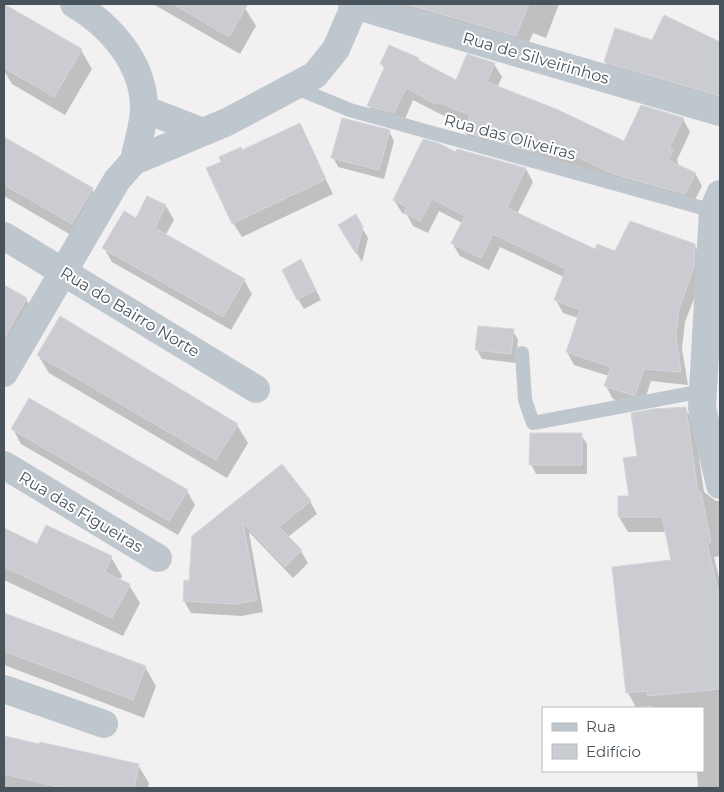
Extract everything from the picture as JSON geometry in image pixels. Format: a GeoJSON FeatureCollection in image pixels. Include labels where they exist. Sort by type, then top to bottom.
{"type":"FeatureCollection","features":[{"type":"Feature","properties":{"kind":"street"},"geometry":{"type":"LineString","coordinates":[[74,4],[87,11],[112,34],[130,56],[142,88],[144,109],[134,161]]}},
{"type":"Feature","properties":{"kind":"street"},"geometry":{"type":"LineString","coordinates":[[4,373],[62,270],[117,180],[134,161],[228,122],[315,75],[336,49],[353,4]]}},
{"type":"Feature","properties":{"kind":"street","name":"Rua de Silveirinhos"},"geometry":{"type":"LineString","coordinates":[[353,4],[720,112]]}},
{"type":"Feature","properties":{"kind":"street"},"geometry":{"type":"LineString","coordinates":[[144,109],[203,132]]}},
{"type":"Feature","properties":{"kind":"street"},"geometry":{"type":"LineString","coordinates":[[718,206],[711,392],[702,408],[720,485]]}},
{"type":"Feature","properties":{"kind":"street","name":"Rua do Bairro Norte"},"geometry":{"type":"LineString","coordinates":[[4,236],[256,389]]}},
{"type":"Feature","properties":{"kind":"street","name":"Rua das Figueiras"},"geometry":{"type":"LineString","coordinates":[[4,466],[158,558]]}},
{"type":"Feature","properties":{"kind":"street"},"geometry":{"type":"LineString","coordinates":[[4,689],[104,724]]}},
{"type":"Feature","properties":{"kind":"lane","name":"Rua das Oliveiras"},"geometry":{"type":"LineString","coordinates":[[294,86],[350,110],[718,206]]}},
{"type":"Feature","properties":{"kind":"lane"},"geometry":{"type":"LineString","coordinates":[[522,353],[526,400],[533,423],[711,392]]}},
{"type":"Feature","properties":{"kind":"building"},"geometry":{"type":"Polygon","coordinates":[[[4,4],[82,49],[54,97],[4,68],[4,4]]]}},
{"type":"Feature","properties":{"kind":"building"},"geometry":{"type":"Polygon","coordinates":[[[173,4],[248,4],[229,37],[173,4]]]}},
{"type":"Feature","properties":{"kind":"building"},"geometry":{"type":"Polygon","coordinates":[[[406,4],[529,4],[516,36],[406,4]]]}},
{"type":"Feature","properties":{"kind":"building"},"geometry":{"type":"Polygon","coordinates":[[[664,15],[720,42],[720,96],[604,62],[615,28],[652,40],[664,15]]]}},
{"type":"Feature","properties":{"kind":"building"},"geometry":{"type":"Polygon","coordinates":[[[389,45],[419,58],[418,60],[456,80],[467,54],[495,63],[487,82],[556,109],[624,141],[641,105],[684,118],[669,148],[673,150],[668,160],[696,173],[685,194],[613,174],[569,153],[567,159],[536,145],[533,152],[463,132],[470,115],[437,102],[436,104],[406,88],[394,113],[367,106],[385,66],[380,64],[389,45]]]}},
{"type":"Feature","properties":{"kind":"building"},"geometry":{"type":"Polygon","coordinates":[[[342,118],[390,130],[379,170],[331,158],[342,118]]]}},
{"type":"Feature","properties":{"kind":"building"},"geometry":{"type":"Polygon","coordinates":[[[300,123],[326,179],[232,224],[206,168],[221,162],[219,157],[241,147],[242,150],[300,123]]]}},
{"type":"Feature","properties":{"kind":"building"},"geometry":{"type":"Polygon","coordinates":[[[4,137],[93,188],[72,224],[4,185],[4,137]]]}},
{"type":"Feature","properties":{"kind":"building"},"geometry":{"type":"Polygon","coordinates":[[[423,139],[438,143],[456,152],[457,149],[526,168],[507,208],[595,249],[597,244],[615,251],[630,221],[695,244],[694,267],[679,309],[676,335],[681,372],[644,369],[635,395],[604,386],[611,367],[566,352],[580,310],[554,300],[566,269],[493,234],[481,258],[451,243],[465,216],[432,199],[420,221],[404,213],[407,207],[393,200],[423,139]]]}},
{"type":"Feature","properties":{"kind":"building"},"geometry":{"type":"Polygon","coordinates":[[[147,196],[166,205],[155,228],[245,279],[223,317],[102,248],[124,211],[136,218],[147,196]]]}},
{"type":"Feature","properties":{"kind":"building"},"geometry":{"type":"Polygon","coordinates":[[[356,214],[363,227],[356,254],[338,225],[356,214]]]}},
{"type":"Feature","properties":{"kind":"building"},"geometry":{"type":"Polygon","coordinates":[[[301,259],[316,290],[297,300],[282,270],[301,259]]]}},
{"type":"Feature","properties":{"kind":"building"},"geometry":{"type":"Polygon","coordinates":[[[4,285],[27,298],[4,339],[4,285]]]}},
{"type":"Feature","properties":{"kind":"building"},"geometry":{"type":"Polygon","coordinates":[[[60,316],[238,424],[216,460],[37,355],[60,316]]]}},
{"type":"Feature","properties":{"kind":"building"},"geometry":{"type":"Polygon","coordinates":[[[478,326],[514,329],[511,354],[475,350],[478,326]]]}},
{"type":"Feature","properties":{"kind":"building"},"geometry":{"type":"Polygon","coordinates":[[[29,398],[188,490],[169,521],[11,429],[29,398]]]}},
{"type":"Feature","properties":{"kind":"building"},"geometry":{"type":"Polygon","coordinates":[[[686,407],[698,492],[701,492],[711,542],[707,543],[720,599],[720,689],[648,696],[647,691],[626,693],[612,567],[671,560],[662,517],[618,517],[618,496],[629,496],[623,458],[637,456],[631,413],[653,409],[686,407]]]}},
{"type":"Feature","properties":{"kind":"building"},"geometry":{"type":"Polygon","coordinates":[[[530,433],[582,433],[582,465],[529,465],[530,433]]]}},
{"type":"Feature","properties":{"kind":"building"},"geometry":{"type":"Polygon","coordinates":[[[282,464],[311,501],[279,527],[302,550],[285,567],[243,523],[257,600],[235,604],[183,601],[184,580],[189,581],[192,536],[282,464]]]}},
{"type":"Feature","properties":{"kind":"building"},"geometry":{"type":"Polygon","coordinates":[[[46,525],[112,556],[105,572],[130,584],[112,618],[4,567],[4,528],[37,544],[46,525]]]}},
{"type":"Feature","properties":{"kind":"building"},"geometry":{"type":"Polygon","coordinates":[[[4,613],[146,666],[133,700],[4,651],[4,613]]]}},
{"type":"Feature","properties":{"kind":"building"},"geometry":{"type":"Polygon","coordinates":[[[4,736],[139,764],[134,788],[63,788],[4,774],[4,736]]]}}]}
